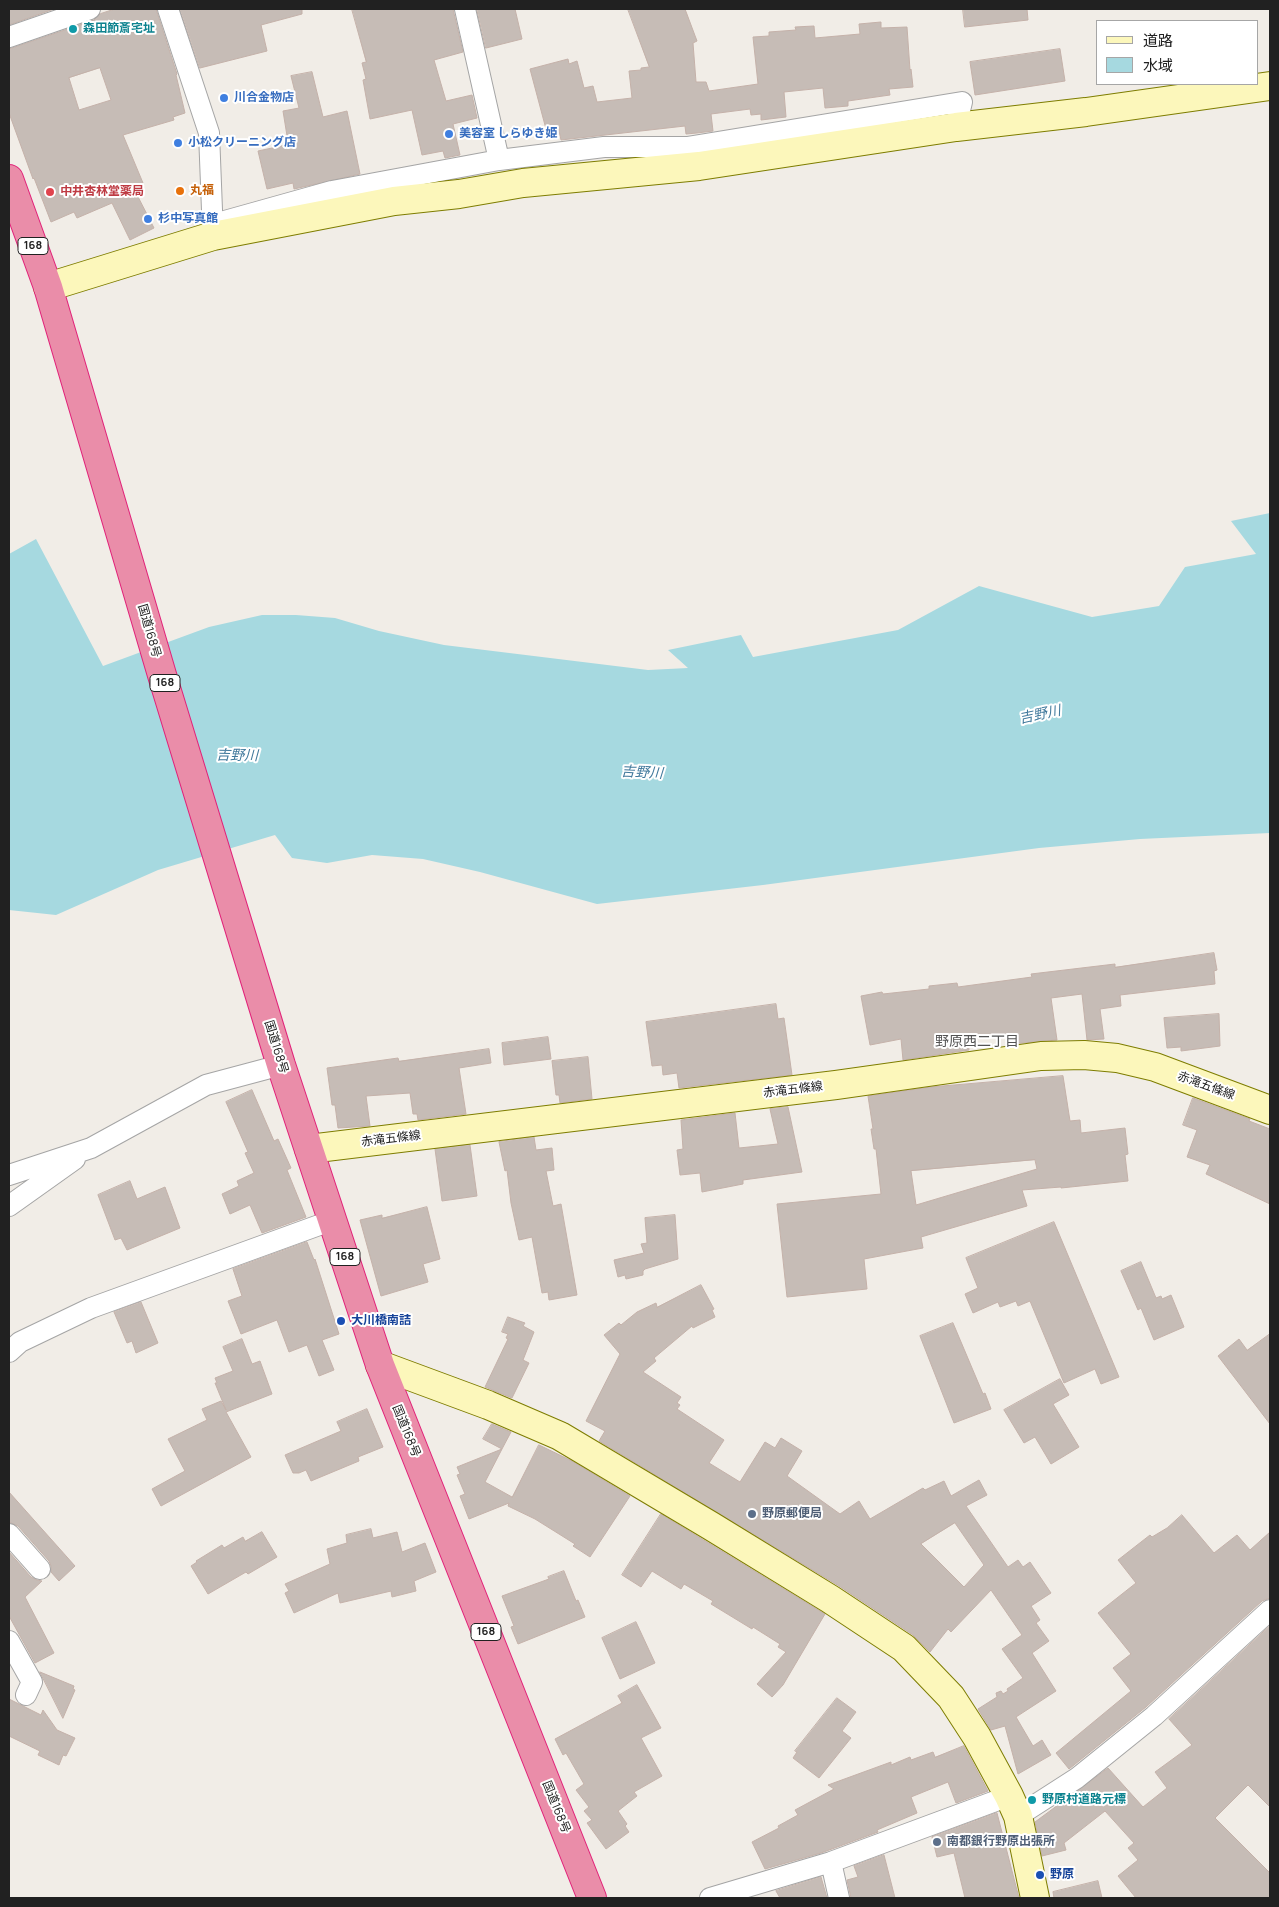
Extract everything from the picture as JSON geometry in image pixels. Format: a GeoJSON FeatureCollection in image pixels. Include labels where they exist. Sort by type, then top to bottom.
{"type":"FeatureCollection","features":[{"type":"Feature","properties":{"kind":"highway","name":"国道168号"},"geometry":{"type":"LineString","coordinates":[[9,179],[48,287],[279,1058],[380,1365],[592,1898]]}},
{"type":"Feature","properties":{"kind":"street"},"geometry":{"type":"LineString","coordinates":[[9,37],[90,9]]}},
{"type":"Feature","properties":{"kind":"street"},"geometry":{"type":"LineString","coordinates":[[168,9],[209,134],[213,230]]}},
{"type":"Feature","properties":{"kind":"street"},"geometry":{"type":"LineString","coordinates":[[465,9],[499,160]]}},
{"type":"Feature","properties":{"kind":"street"},"geometry":{"type":"LineString","coordinates":[[213,230],[523,183],[699,166],[956,126],[1086,112],[1270,86]]}},
{"type":"Feature","properties":{"kind":"street"},"geometry":{"type":"LineString","coordinates":[[48,287],[332,191],[499,160],[604,147],[687,147],[962,102],[956,126]]}},
{"type":"Feature","properties":{"kind":"street","name":"赤滝五條線"},"geometry":{"type":"LineString","coordinates":[[308,1148],[836,1085],[1041,1056],[1084,1055],[1117,1058],[1146,1065],[1270,1110]]}},
{"type":"Feature","properties":{"kind":"street"},"geometry":{"type":"LineString","coordinates":[[9,1206],[90,1148],[206,1085],[279,1058]]}},
{"type":"Feature","properties":{"kind":"street"},"geometry":{"type":"LineString","coordinates":[[9,1175],[90,1148]]}},
{"type":"Feature","properties":{"kind":"street"},"geometry":{"type":"LineString","coordinates":[[9,1352],[20,1342],[91,1308],[333,1220]]}},
{"type":"Feature","properties":{"kind":"street"},"geometry":{"type":"LineString","coordinates":[[380,1365],[488,1405],[560,1436],[727,1535],[904,1648],[951,1696],[977,1737],[1013,1806],[1035,1898]]}},
{"type":"Feature","properties":{"kind":"street"},"geometry":{"type":"LineString","coordinates":[[9,1534],[40,1569]]}},
{"type":"Feature","properties":{"kind":"street"},"geometry":{"type":"LineString","coordinates":[[710,1898],[1013,1806],[1078,1778],[1146,1723],[1270,1610]]}},
{"type":"Feature","properties":{"kind":"street"},"geometry":{"type":"LineString","coordinates":[[9,1641],[32,1682],[26,1695]]}},
{"type":"Feature","properties":{"kind":"street"},"geometry":{"type":"LineString","coordinates":[[831,1862],[839,1898]]}},
{"type":"Feature","properties":{"kind":"water","name":"吉野川"},"geometry":{"type":"Polygon","coordinates":[[[1270,513],[1270,833],[1140,839],[1039,848],[763,885],[597,904],[480,872],[423,859],[372,855],[327,863],[292,858],[275,835],[158,870],[56,915],[9,910],[9,554],[36,539],[103,666],[209,627],[262,615],[296,615],[335,618],[379,631],[444,645],[648,670],[688,668],[668,650],[741,635],[753,657],[898,630],[979,586],[1092,617],[1159,606],[1185,567],[1256,554],[1231,521],[1270,513]]]}},
{"type":"Feature","properties":{"kind":"building"},"geometry":{"type":"Polygon","coordinates":[[[9,9],[54,9],[9,25],[9,9]]]}},
{"type":"Feature","properties":{"kind":"building"},"geometry":{"type":"Polygon","coordinates":[[[115,9],[156,9],[177,74],[185,113],[173,117],[174,120],[123,135],[143,183],[133,187],[154,228],[130,240],[112,203],[77,218],[74,212],[51,222],[9,113],[9,49],[94,20],[100,14],[115,9]],[[100,68],[69,78],[79,110],[111,100],[100,68]]]}},
{"type":"Feature","properties":{"kind":"building"},"geometry":{"type":"Polygon","coordinates":[[[180,9],[302,9],[302,14],[261,25],[267,51],[200,68],[180,9]]]}},
{"type":"Feature","properties":{"kind":"building"},"geometry":{"type":"Polygon","coordinates":[[[352,9],[453,9],[463,52],[434,60],[446,101],[472,95],[477,118],[453,124],[460,155],[445,158],[443,151],[422,155],[412,110],[370,119],[363,80],[366,79],[362,63],[366,62],[352,9]]]}},
{"type":"Feature","properties":{"kind":"building"},"geometry":{"type":"Polygon","coordinates":[[[477,9],[515,9],[522,39],[486,48],[477,9]]]}},
{"type":"Feature","properties":{"kind":"building"},"geometry":{"type":"Polygon","coordinates":[[[628,9],[685,9],[697,41],[693,43],[696,82],[706,82],[709,91],[758,84],[753,37],[769,36],[769,32],[796,30],[795,27],[814,26],[815,38],[860,34],[859,24],[881,22],[881,28],[907,27],[913,87],[889,89],[890,95],[848,101],[848,106],[825,108],[823,88],[784,92],[786,117],[761,120],[761,114],[751,115],[750,109],[711,114],[713,131],[686,134],[685,126],[561,140],[558,126],[546,129],[530,69],[568,59],[569,64],[577,61],[584,88],[593,86],[597,102],[632,98],[629,71],[649,67],[628,9]]]}},
{"type":"Feature","properties":{"kind":"building"},"geometry":{"type":"Polygon","coordinates":[[[963,9],[1027,9],[1028,20],[965,27],[963,9]]]}},
{"type":"Feature","properties":{"kind":"building"},"geometry":{"type":"Polygon","coordinates":[[[1060,49],[1065,81],[975,95],[970,62],[1060,49]]]}},
{"type":"Feature","properties":{"kind":"building"},"geometry":{"type":"Polygon","coordinates":[[[312,72],[323,117],[347,111],[360,174],[294,189],[293,183],[267,189],[258,151],[286,145],[288,142],[283,111],[299,108],[291,76],[312,72]]]}},
{"type":"Feature","properties":{"kind":"building"},"geometry":{"type":"Polygon","coordinates":[[[1214,953],[1217,970],[1214,971],[1215,984],[1120,995],[1121,1006],[1100,1009],[1104,1039],[1087,1040],[1082,994],[1051,998],[1057,1040],[1011,1044],[1010,1034],[968,1040],[969,1050],[903,1060],[901,1039],[870,1045],[861,996],[882,992],[883,994],[929,989],[929,986],[957,983],[958,987],[1032,977],[1031,974],[1115,964],[1115,967],[1214,953]]]}},
{"type":"Feature","properties":{"kind":"building"},"geometry":{"type":"Polygon","coordinates":[[[776,1004],[778,1019],[784,1018],[792,1075],[679,1088],[677,1073],[663,1075],[662,1065],[652,1066],[646,1022],[776,1004]]]}},
{"type":"Feature","properties":{"kind":"building"},"geometry":{"type":"Polygon","coordinates":[[[1219,1014],[1220,1046],[1181,1051],[1181,1047],[1167,1048],[1164,1018],[1219,1014]]]}},
{"type":"Feature","properties":{"kind":"building"},"geometry":{"type":"Polygon","coordinates":[[[548,1037],[551,1059],[504,1065],[502,1043],[548,1037]]]}},
{"type":"Feature","properties":{"kind":"building"},"geometry":{"type":"Polygon","coordinates":[[[489,1049],[491,1063],[459,1068],[466,1114],[418,1120],[417,1114],[413,1114],[410,1093],[366,1096],[370,1126],[338,1128],[335,1105],[332,1105],[327,1068],[398,1058],[399,1061],[489,1049]]]}},
{"type":"Feature","properties":{"kind":"building"},"geometry":{"type":"Polygon","coordinates":[[[588,1057],[592,1099],[560,1103],[559,1095],[556,1095],[552,1061],[588,1057]]]}},
{"type":"Feature","properties":{"kind":"building"},"geometry":{"type":"Polygon","coordinates":[[[1063,1076],[1070,1121],[1080,1120],[1081,1133],[1125,1128],[1128,1154],[1125,1155],[1128,1181],[1022,1190],[1027,1206],[921,1237],[923,1248],[864,1259],[867,1289],[787,1297],[777,1204],[881,1194],[868,1096],[931,1087],[1063,1076]],[[1035,1160],[911,1171],[916,1205],[1037,1169],[1035,1160]]]}},
{"type":"Feature","properties":{"kind":"building"},"geometry":{"type":"Polygon","coordinates":[[[252,1090],[274,1141],[278,1139],[291,1168],[287,1170],[306,1217],[262,1233],[250,1205],[230,1214],[222,1194],[239,1186],[237,1181],[254,1173],[245,1153],[248,1152],[226,1102],[252,1090]]]}},
{"type":"Feature","properties":{"kind":"building"},"geometry":{"type":"Polygon","coordinates":[[[1193,1098],[1250,1119],[1249,1121],[1270,1129],[1270,1204],[1206,1174],[1210,1165],[1187,1157],[1197,1130],[1183,1125],[1193,1098]]]}},
{"type":"Feature","properties":{"kind":"building"},"geometry":{"type":"Polygon","coordinates":[[[788,1107],[802,1172],[743,1180],[743,1184],[702,1192],[700,1173],[680,1175],[677,1150],[683,1149],[681,1120],[735,1113],[739,1148],[778,1144],[770,1109],[788,1107]]]}},
{"type":"Feature","properties":{"kind":"building"},"geometry":{"type":"Polygon","coordinates":[[[534,1137],[536,1150],[552,1148],[554,1170],[546,1171],[553,1206],[561,1204],[577,1295],[549,1300],[548,1292],[542,1293],[532,1237],[519,1240],[511,1203],[507,1170],[505,1171],[499,1142],[534,1137]]]}},
{"type":"Feature","properties":{"kind":"building"},"geometry":{"type":"Polygon","coordinates":[[[470,1145],[477,1196],[442,1201],[435,1149],[470,1145]]]}},
{"type":"Feature","properties":{"kind":"building"},"geometry":{"type":"Polygon","coordinates":[[[130,1181],[137,1199],[165,1187],[180,1228],[127,1250],[121,1238],[115,1240],[98,1195],[130,1181]]]}},
{"type":"Feature","properties":{"kind":"building"},"geometry":{"type":"Polygon","coordinates":[[[427,1207],[440,1259],[423,1264],[428,1282],[381,1296],[360,1220],[382,1215],[382,1218],[427,1207]]]}},
{"type":"Feature","properties":{"kind":"building"},"geometry":{"type":"Polygon","coordinates":[[[675,1215],[678,1259],[645,1269],[643,1275],[626,1279],[625,1275],[618,1277],[614,1260],[644,1253],[641,1244],[647,1243],[645,1218],[675,1215]]]}},
{"type":"Feature","properties":{"kind":"building"},"geometry":{"type":"Polygon","coordinates":[[[1054,1222],[1119,1377],[1101,1384],[1095,1369],[1064,1383],[1030,1301],[1018,1306],[1016,1301],[1000,1307],[998,1302],[973,1313],[965,1294],[978,1288],[966,1258],[1054,1222]]]}},
{"type":"Feature","properties":{"kind":"building"},"geometry":{"type":"Polygon","coordinates":[[[307,1242],[315,1259],[339,1334],[322,1340],[334,1370],[319,1376],[307,1345],[289,1352],[277,1320],[241,1334],[228,1301],[242,1296],[233,1269],[307,1242]]]}},
{"type":"Feature","properties":{"kind":"building"},"geometry":{"type":"Polygon","coordinates":[[[1141,1262],[1156,1298],[1161,1296],[1162,1299],[1171,1295],[1184,1327],[1154,1340],[1141,1308],[1138,1310],[1121,1271],[1141,1262]]]}},
{"type":"Feature","properties":{"kind":"building"},"geometry":{"type":"Polygon","coordinates":[[[701,1285],[714,1309],[712,1310],[715,1317],[693,1328],[692,1326],[654,1358],[656,1361],[643,1372],[681,1397],[677,1403],[680,1405],[677,1409],[724,1440],[709,1463],[740,1482],[765,1442],[775,1448],[781,1438],[802,1451],[787,1476],[840,1514],[859,1501],[870,1519],[923,1488],[925,1490],[944,1481],[951,1496],[979,1480],[987,1495],[966,1506],[1008,1567],[1018,1560],[1023,1567],[1030,1562],[1051,1593],[1031,1606],[1040,1620],[1036,1623],[1049,1641],[1032,1653],[1056,1691],[1016,1717],[1033,1746],[1042,1740],[1051,1755],[1018,1774],[1005,1726],[991,1730],[978,1709],[997,1697],[996,1693],[1001,1691],[1003,1694],[1023,1678],[1002,1649],[1022,1635],[991,1590],[951,1632],[948,1629],[930,1652],[913,1635],[839,1586],[599,1441],[605,1431],[586,1421],[620,1354],[604,1335],[619,1323],[621,1325],[637,1312],[656,1303],[657,1307],[701,1285]],[[955,1523],[921,1544],[964,1587],[984,1565],[955,1523]]]}},
{"type":"Feature","properties":{"kind":"building"},"geometry":{"type":"Polygon","coordinates":[[[141,1302],[158,1343],[136,1353],[132,1341],[127,1343],[114,1312],[141,1302]]]}},
{"type":"Feature","properties":{"kind":"building"},"geometry":{"type":"Polygon","coordinates":[[[508,1317],[525,1323],[523,1326],[534,1332],[523,1360],[529,1363],[512,1398],[485,1387],[508,1339],[506,1338],[508,1334],[502,1332],[508,1317]]]}},
{"type":"Feature","properties":{"kind":"building"},"geometry":{"type":"Polygon","coordinates":[[[953,1323],[991,1409],[954,1423],[920,1336],[953,1323]]]}},
{"type":"Feature","properties":{"kind":"building"},"geometry":{"type":"Polygon","coordinates":[[[1270,1334],[1270,1424],[1218,1356],[1239,1339],[1247,1350],[1270,1334]]]}},
{"type":"Feature","properties":{"kind":"building"},"geometry":{"type":"Polygon","coordinates":[[[242,1339],[252,1364],[260,1361],[272,1394],[226,1412],[251,1457],[161,1506],[152,1489],[185,1471],[168,1439],[207,1420],[202,1409],[221,1401],[226,1410],[215,1383],[217,1383],[215,1378],[233,1371],[223,1347],[242,1339]]]}},
{"type":"Feature","properties":{"kind":"building"},"geometry":{"type":"Polygon","coordinates":[[[1060,1379],[1069,1395],[1053,1404],[1079,1447],[1051,1464],[1035,1437],[1024,1443],[1004,1410],[1060,1379]]]}},
{"type":"Feature","properties":{"kind":"building"},"geometry":{"type":"Polygon","coordinates":[[[367,1409],[383,1447],[358,1457],[359,1461],[311,1481],[306,1470],[293,1473],[285,1455],[341,1431],[337,1422],[367,1409]]]}},
{"type":"Feature","properties":{"kind":"building"},"geometry":{"type":"Polygon","coordinates":[[[492,1424],[511,1432],[502,1449],[483,1439],[492,1424]]]}},
{"type":"Feature","properties":{"kind":"building"},"geometry":{"type":"Polygon","coordinates":[[[539,1445],[572,1461],[630,1496],[590,1557],[573,1546],[575,1544],[535,1519],[508,1506],[509,1503],[469,1519],[460,1496],[465,1494],[457,1475],[460,1474],[457,1467],[502,1449],[485,1482],[512,1497],[539,1445]]]}},
{"type":"Feature","properties":{"kind":"building"},"geometry":{"type":"Polygon","coordinates":[[[9,1492],[75,1566],[59,1581],[51,1572],[49,1561],[18,1526],[9,1522],[9,1492]]]}},
{"type":"Feature","properties":{"kind":"building"},"geometry":{"type":"Polygon","coordinates":[[[661,1514],[825,1614],[783,1685],[772,1697],[757,1684],[786,1652],[778,1647],[780,1644],[711,1604],[713,1601],[684,1584],[681,1589],[652,1571],[641,1587],[622,1575],[661,1514]]]}},
{"type":"Feature","properties":{"kind":"building"},"geometry":{"type":"Polygon","coordinates":[[[1182,1515],[1214,1553],[1237,1535],[1250,1550],[1270,1532],[1270,1598],[1262,1601],[1146,1707],[1069,1769],[1056,1753],[1131,1691],[1113,1668],[1131,1654],[1098,1613],[1136,1583],[1118,1560],[1150,1535],[1152,1537],[1167,1528],[1182,1515]]]}},
{"type":"Feature","properties":{"kind":"building"},"geometry":{"type":"Polygon","coordinates":[[[371,1529],[373,1538],[397,1532],[402,1552],[425,1543],[436,1572],[414,1581],[416,1591],[392,1597],[391,1591],[340,1603],[338,1593],[294,1613],[285,1593],[289,1591],[285,1584],[330,1564],[327,1549],[347,1543],[346,1535],[371,1529]]]}},
{"type":"Feature","properties":{"kind":"building"},"geometry":{"type":"Polygon","coordinates":[[[262,1532],[277,1557],[208,1594],[191,1566],[222,1545],[224,1548],[243,1537],[245,1541],[262,1532]]]}},
{"type":"Feature","properties":{"kind":"building"},"geometry":{"type":"Polygon","coordinates":[[[9,1552],[31,1577],[42,1581],[25,1597],[54,1653],[35,1663],[9,1616],[9,1552]]]}},
{"type":"Feature","properties":{"kind":"building"},"geometry":{"type":"Polygon","coordinates":[[[564,1571],[576,1601],[578,1600],[585,1617],[518,1644],[511,1627],[514,1626],[502,1596],[549,1579],[548,1577],[564,1571]]]}},
{"type":"Feature","properties":{"kind":"building"},"geometry":{"type":"Polygon","coordinates":[[[636,1622],[655,1663],[620,1679],[602,1638],[636,1622]]]}},
{"type":"Feature","properties":{"kind":"building"},"geometry":{"type":"Polygon","coordinates":[[[1270,1626],[1270,1807],[1248,1785],[1215,1818],[1270,1873],[1270,1898],[1136,1898],[1118,1876],[1138,1860],[1128,1848],[1134,1843],[1105,1811],[1064,1843],[1066,1850],[1042,1856],[1035,1822],[1108,1768],[1143,1807],[1167,1788],[1155,1772],[1192,1745],[1169,1719],[1270,1626]]]}},
{"type":"Feature","properties":{"kind":"building"},"geometry":{"type":"Polygon","coordinates":[[[40,1672],[74,1686],[73,1689],[75,1690],[63,1718],[40,1672]]]}},
{"type":"Feature","properties":{"kind":"building"},"geometry":{"type":"Polygon","coordinates":[[[637,1685],[661,1728],[641,1738],[662,1776],[634,1792],[637,1796],[618,1811],[627,1824],[625,1826],[629,1832],[606,1849],[587,1823],[592,1820],[584,1811],[589,1807],[576,1790],[584,1784],[566,1753],[563,1755],[555,1739],[622,1703],[618,1696],[637,1685]]]}},
{"type":"Feature","properties":{"kind":"building"},"geometry":{"type":"Polygon","coordinates":[[[837,1698],[856,1712],[842,1731],[851,1738],[819,1778],[793,1758],[797,1752],[795,1751],[837,1698]]]}},
{"type":"Feature","properties":{"kind":"building"},"geometry":{"type":"Polygon","coordinates":[[[9,1699],[41,1715],[43,1710],[57,1730],[75,1738],[66,1756],[63,1755],[59,1765],[38,1755],[40,1751],[9,1736],[9,1699]]]}},
{"type":"Feature","properties":{"kind":"building"},"geometry":{"type":"Polygon","coordinates":[[[964,1746],[988,1791],[956,1803],[948,1782],[911,1797],[917,1813],[877,1830],[878,1832],[821,1853],[765,1869],[752,1842],[779,1828],[778,1826],[798,1815],[795,1810],[834,1789],[828,1785],[891,1762],[891,1765],[910,1757],[911,1760],[933,1752],[935,1757],[964,1746]]]}},
{"type":"Feature","properties":{"kind":"building"},"geometry":{"type":"Polygon","coordinates":[[[997,1813],[1019,1898],[965,1898],[954,1853],[937,1857],[932,1837],[997,1813]]]}},
{"type":"Feature","properties":{"kind":"building"},"geometry":{"type":"Polygon","coordinates":[[[884,1855],[895,1898],[851,1898],[847,1880],[858,1877],[854,1866],[884,1855]]]}},
{"type":"Feature","properties":{"kind":"building"},"geometry":{"type":"Polygon","coordinates":[[[821,1877],[827,1898],[780,1898],[776,1891],[821,1877]]]}},
{"type":"Feature","properties":{"kind":"building"},"geometry":{"type":"Polygon","coordinates":[[[1098,1881],[1102,1898],[1054,1898],[1053,1892],[1098,1881]]]}},
{"type":"Feature","properties":{"kind":"place","name":"森田節斎宅址"},"geometry":{"type":"Point","coordinates":[73,29]}},
{"type":"Feature","properties":{"kind":"place","name":"川合金物店"},"geometry":{"type":"Point","coordinates":[224,98]}},
{"type":"Feature","properties":{"kind":"place","name":"美容室 しらゆき姫"},"geometry":{"type":"Point","coordinates":[449,134]}},
{"type":"Feature","properties":{"kind":"place","name":"小松クリーニング店"},"geometry":{"type":"Point","coordinates":[178,143]}},
{"type":"Feature","properties":{"kind":"place","name":"丸福"},"geometry":{"type":"Point","coordinates":[180,191]}},
{"type":"Feature","properties":{"kind":"place","name":"中井杏林堂薬局"},"geometry":{"type":"Point","coordinates":[50,192]}},
{"type":"Feature","properties":{"kind":"place","name":"杉中写真館"},"geometry":{"type":"Point","coordinates":[148,219]}},
{"type":"Feature","properties":{"kind":"place","name":"大川橋南詰"},"geometry":{"type":"Point","coordinates":[341,1321]}},
{"type":"Feature","properties":{"kind":"place","name":"野原郵便局"},"geometry":{"type":"Point","coordinates":[752,1514]}},
{"type":"Feature","properties":{"kind":"place","name":"野原村道路元標"},"geometry":{"type":"Point","coordinates":[1032,1800]}},
{"type":"Feature","properties":{"kind":"place","name":"南都銀行野原出張所"},"geometry":{"type":"Point","coordinates":[937,1842]}},
{"type":"Feature","properties":{"kind":"place","name":"野原"},"geometry":{"type":"Point","coordinates":[1040,1875]}},
{"type":"Feature","properties":{"kind":"district","name":"野原西二丁目"},"geometry":{"type":"Point","coordinates":[977,1042]}}]}
